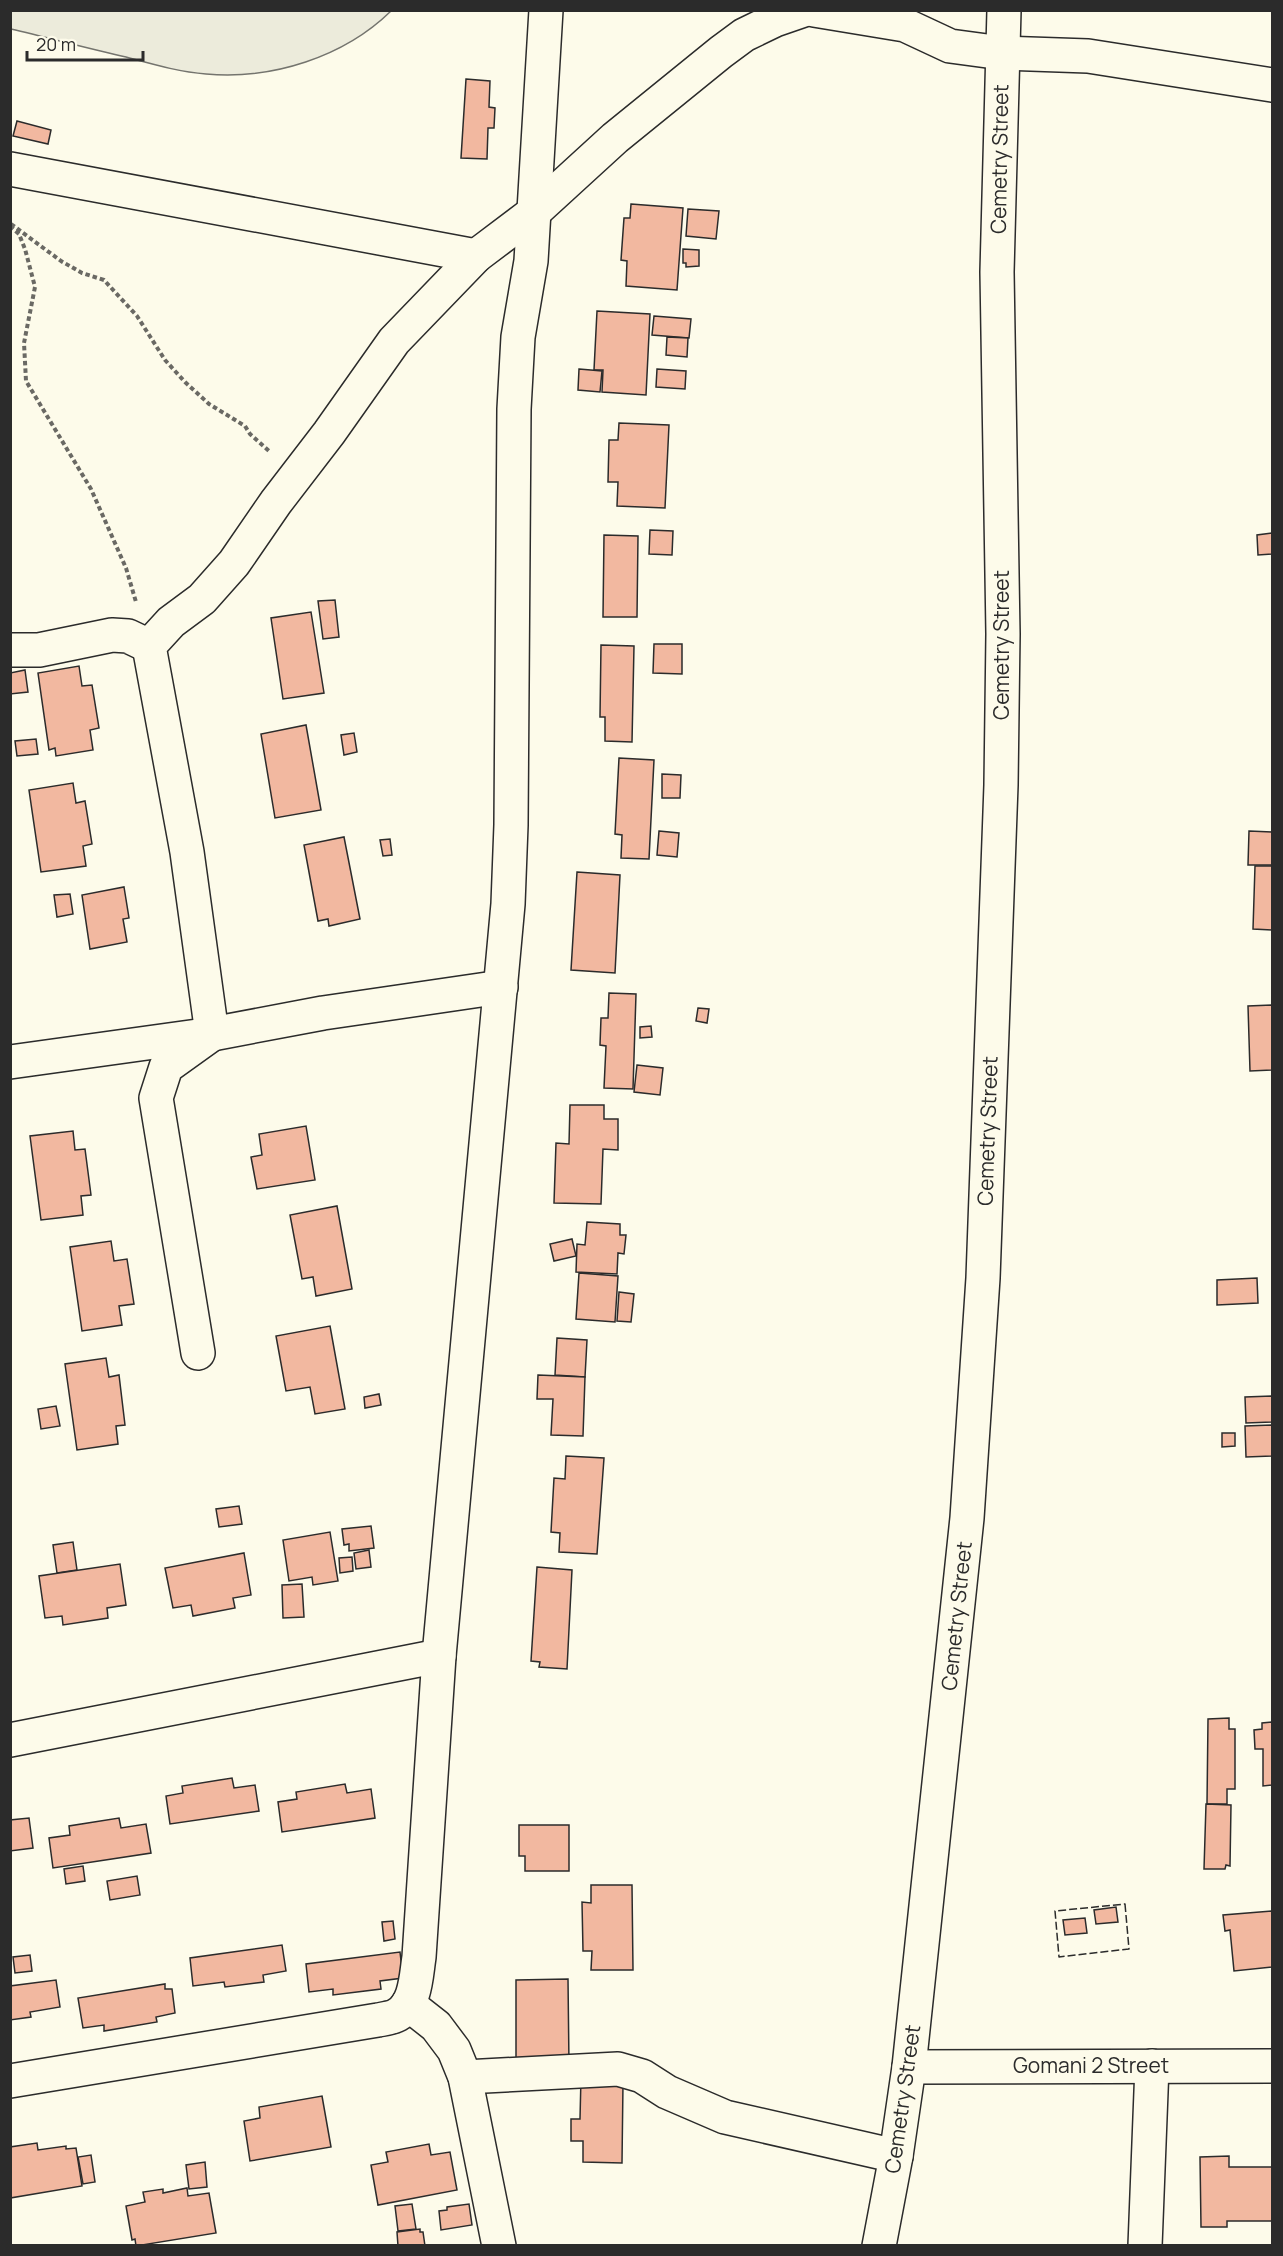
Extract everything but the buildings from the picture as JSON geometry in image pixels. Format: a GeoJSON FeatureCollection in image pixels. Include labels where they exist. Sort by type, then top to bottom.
{"type":"FeatureCollection","features":[{"type":"Feature","properties":{"kind":"street"},"geometry":{"type":"LineString","coordinates":[[10,2081],[396,2016],[408,2004],[414,1987],[419,1957],[439,1656],[501,987],[511,825],[515,397],[518,337],[529,273],[546,10]]}},
{"type":"Feature","properties":{"kind":"street"},"geometry":{"type":"LineString","coordinates":[[149,646],[171,622],[202,598],[234,563],[394,341],[476,256],[533,213],[615,138],[721,52],[744,35],[775,20],[804,10]]}},
{"type":"Feature","properties":{"kind":"street"},"geometry":{"type":"LineString","coordinates":[[814,10],[905,25],[950,46],[1002,53],[1088,56],[1272,85]]}},
{"type":"Feature","properties":{"kind":"street","name":"Cemetry Street"},"geometry":{"type":"LineString","coordinates":[[879,2246],[896,2156],[909,2067],[968,1518],[983,1278],[1001,785],[1003,634],[997,272],[1004,10]]}},
{"type":"Feature","properties":{"kind":"street"},"geometry":{"type":"LineString","coordinates":[[10,169],[476,256]]}},
{"type":"Feature","properties":{"kind":"street"},"geometry":{"type":"LineString","coordinates":[[10,650],[39,650],[112,635],[128,636],[149,646]]}},
{"type":"Feature","properties":{"kind":"street"},"geometry":{"type":"LineString","coordinates":[[149,646],[187,852],[212,1034]]}},
{"type":"Feature","properties":{"kind":"street"},"geometry":{"type":"LineString","coordinates":[[10,1062],[212,1034],[323,1013],[501,987]]}},
{"type":"Feature","properties":{"kind":"street"},"geometry":{"type":"LineString","coordinates":[[198,1353],[156,1098],[166,1067],[212,1034]]}},
{"type":"Feature","properties":{"kind":"street"},"geometry":{"type":"LineString","coordinates":[[10,1740],[439,1656]]}},
{"type":"Feature","properties":{"kind":"street"},"geometry":{"type":"LineString","coordinates":[[408,2004],[436,2026],[454,2050],[465,2077],[499,2246]]}},
{"type":"Feature","properties":{"kind":"street"},"geometry":{"type":"LineString","coordinates":[[1145,2246],[1152,2066]]}},
{"type":"Feature","properties":{"kind":"street","name":"Gomani 2 Street"},"geometry":{"type":"LineString","coordinates":[[909,2067],[1272,2066]]}},
{"type":"Feature","properties":{"kind":"street"},"geometry":{"type":"LineString","coordinates":[[465,2077],[618,2069],[642,2076],[667,2092],[725,2117],[896,2156]]}},
{"type":"Feature","properties":{"kind":"path"},"geometry":{"type":"LineString","coordinates":[[10,225],[34,239],[61,261],[82,273],[104,280],[137,316],[165,360],[185,382],[208,404],[245,426],[250,434],[270,451],[276,479],[276,502]]}},
{"type":"Feature","properties":{"kind":"path"},"geometry":{"type":"LineString","coordinates":[[10,225],[19,234],[35,287],[24,344],[26,381],[91,489],[126,568],[149,646]]}},
{"type":"Feature","properties":{"kind":"shaded area"},"geometry":{"type":"Polygon","coordinates":[[[11,10],[391,11],[352,41],[329,53],[281,69],[231,75],[176,70],[11,29],[11,10]]]}},
{"type":"Feature","properties":{"kind":"fence"},"geometry":{"type":"LineString","coordinates":[[1125,1904],[1129,1949],[1059,1957],[1055,1911],[1125,1904]]}}]}
